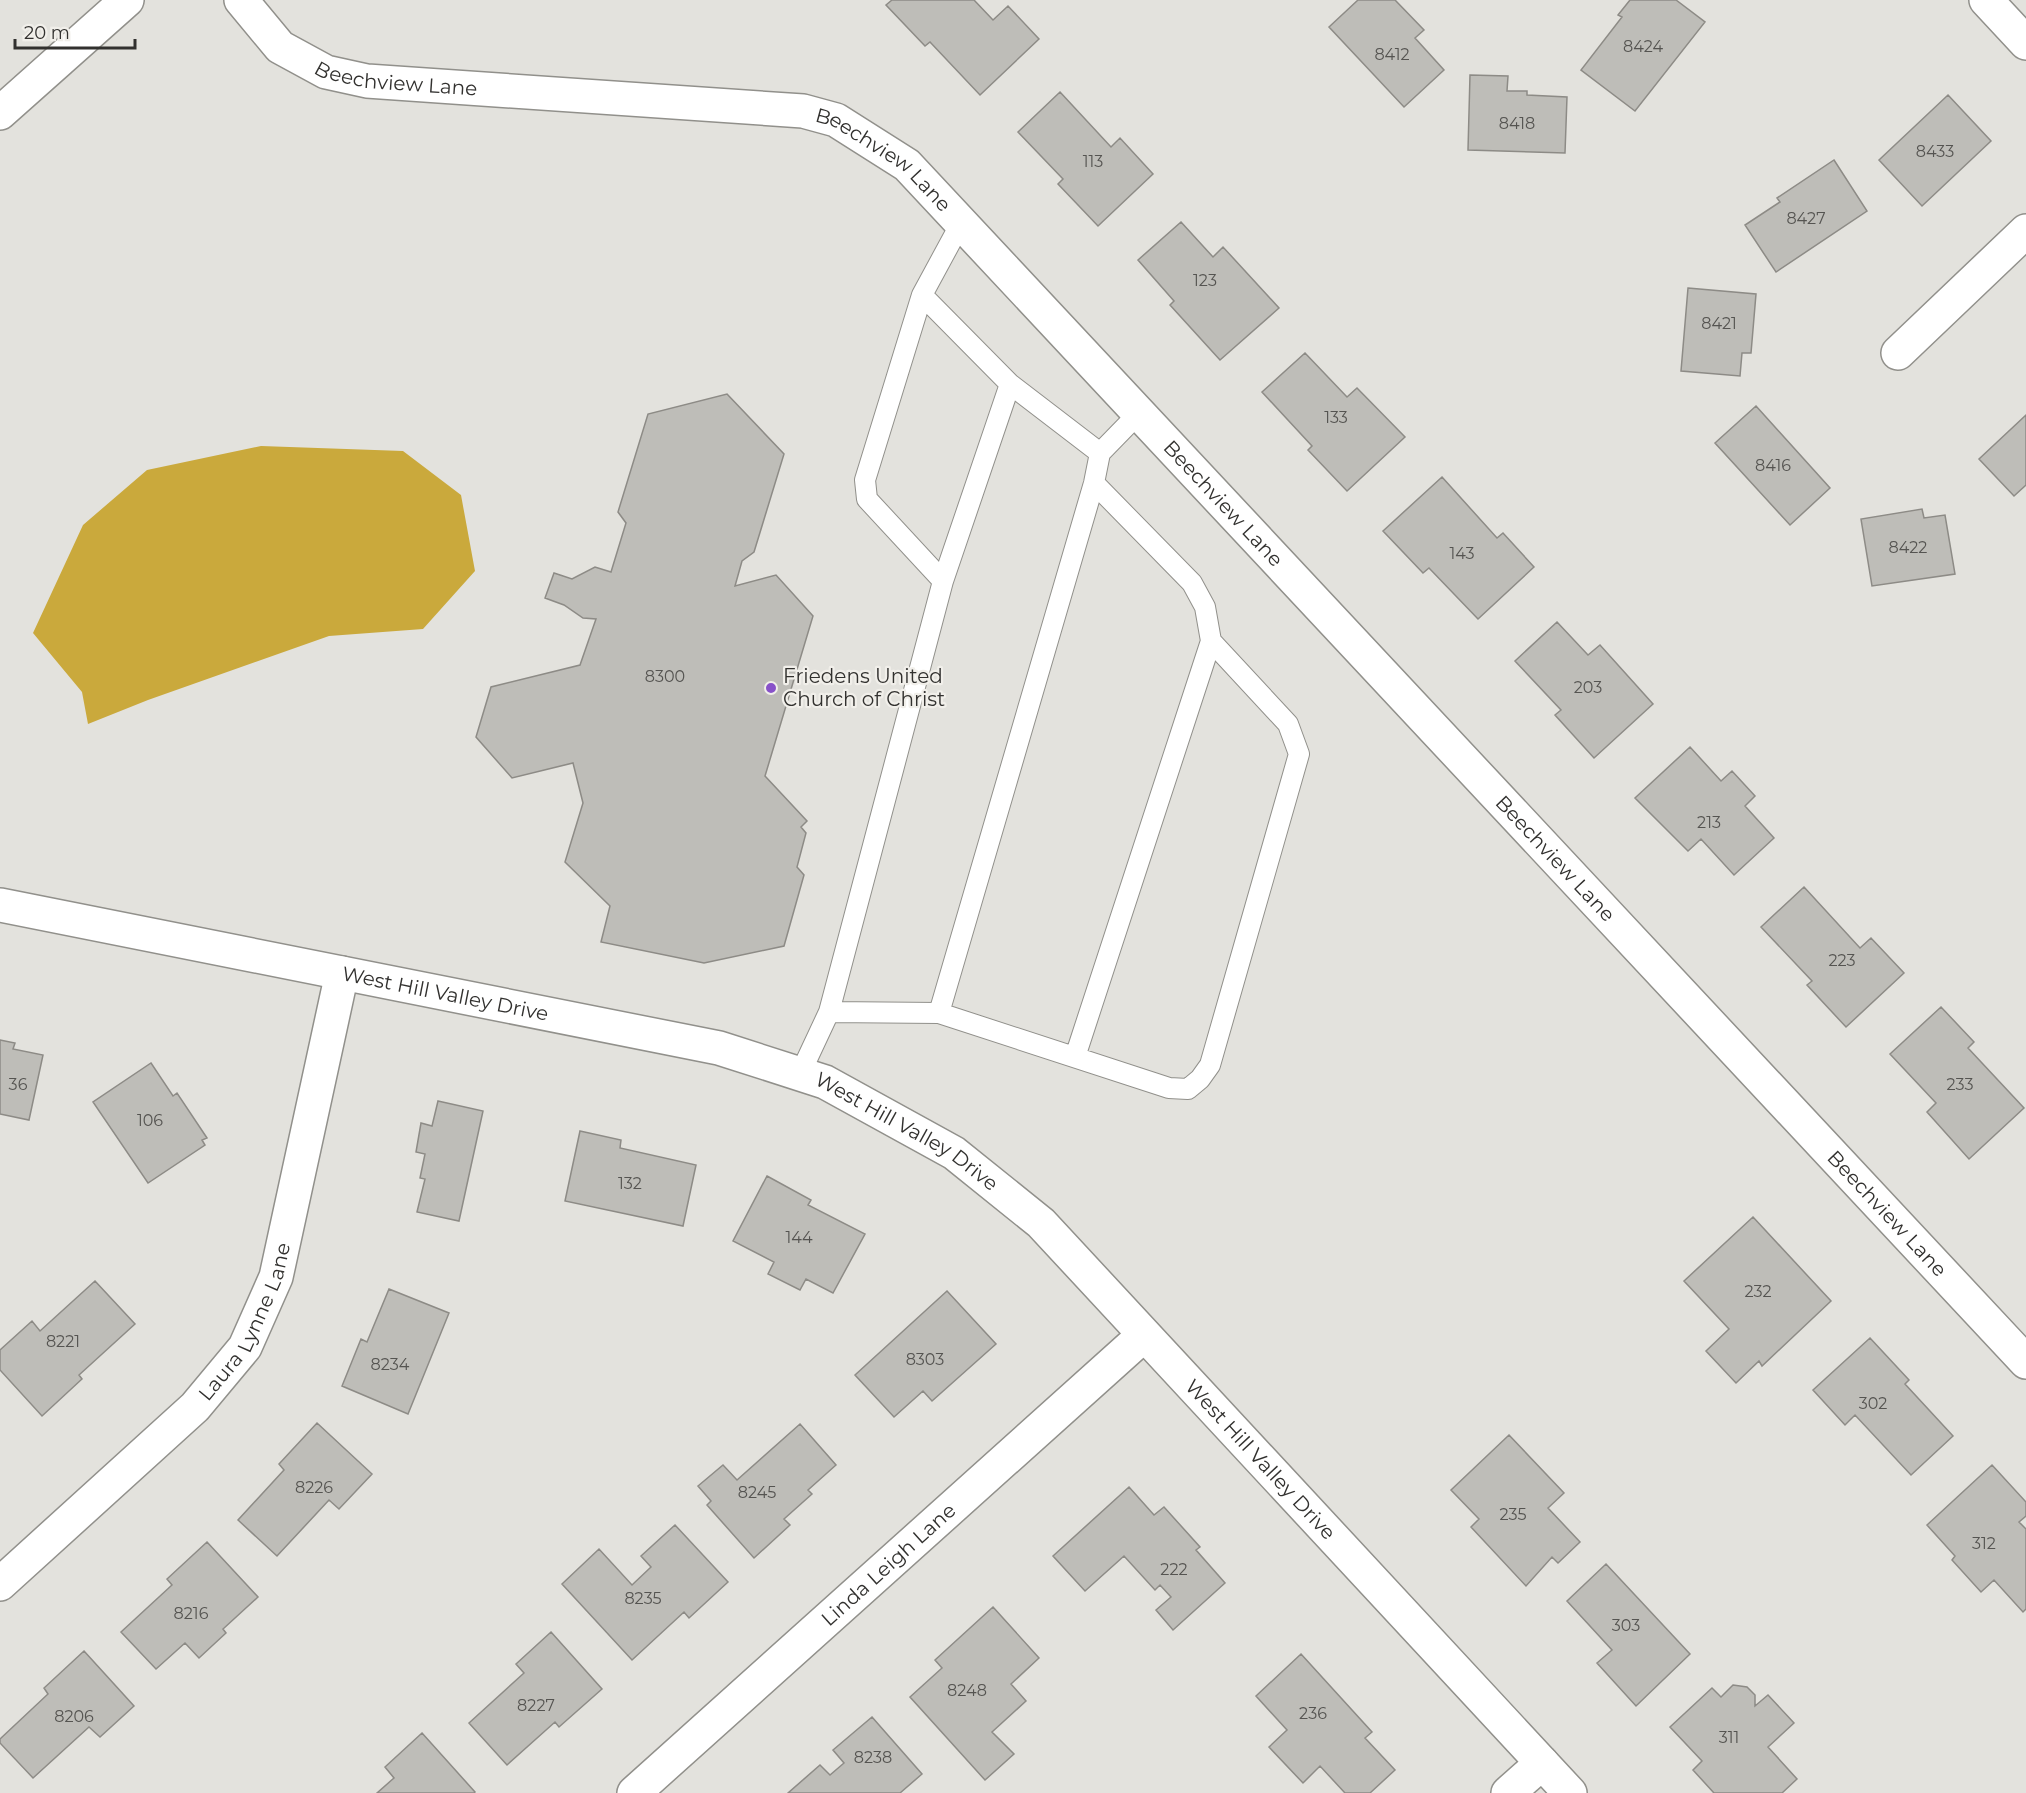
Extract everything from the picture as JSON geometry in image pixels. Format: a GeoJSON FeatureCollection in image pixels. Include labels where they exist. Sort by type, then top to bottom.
{"type":"FeatureCollection","features":[{"type":"Feature","properties":{"kind":"street"},"geometry":{"type":"LineString","coordinates":[[0,114],[127,0]]}},
{"type":"Feature","properties":{"kind":"street","name":"Beechview Lane"},"geometry":{"type":"LineString","coordinates":[[241,0],[280,47],[326,72],[367,81],[803,111],[836,120],[907,165],[2026,1362]]}},
{"type":"Feature","properties":{"kind":"street"},"geometry":{"type":"LineString","coordinates":[[1986,0],[2026,43]]}},
{"type":"Feature","properties":{"kind":"street"},"geometry":{"type":"LineString","coordinates":[[1898,353],[2026,231]]}},
{"type":"Feature","properties":{"kind":"street","name":"West Hill Valley Drive"},"geometry":{"type":"LineString","coordinates":[[0,905],[719,1047],[825,1082],[954,1153],[1041,1223],[1570,1793]]}},
{"type":"Feature","properties":{"kind":"street","name":"Laura Lynne Lane"},"geometry":{"type":"LineString","coordinates":[[0,1584],[195,1407],[245,1347],[276,1277],[342,973]]}},
{"type":"Feature","properties":{"kind":"street","name":"Linda Leigh Lane"},"geometry":{"type":"LineString","coordinates":[[634,1793],[1144,1335]]}},
{"type":"Feature","properties":{"kind":"street"},"geometry":{"type":"LineString","coordinates":[[1508,1793],[1542,1763]]}},
{"type":"Feature","properties":{"kind":"lane"},"geometry":{"type":"LineString","coordinates":[[943,581],[867,499],[865,480],[922,295],[961,223]]}},
{"type":"Feature","properties":{"kind":"lane"},"geometry":{"type":"LineString","coordinates":[[922,295],[1010,384],[1100,453]]}},
{"type":"Feature","properties":{"kind":"lane"},"geometry":{"type":"LineString","coordinates":[[800,1074],[829,1012],[943,581],[1010,384]]}},
{"type":"Feature","properties":{"kind":"lane"},"geometry":{"type":"LineString","coordinates":[[939,1013],[1094,483],[1100,453],[1139,413]]}},
{"type":"Feature","properties":{"kind":"lane"},"geometry":{"type":"LineString","coordinates":[[1075,1057],[1211,641],[1205,607],[1192,583],[1094,483]]}},
{"type":"Feature","properties":{"kind":"lane"},"geometry":{"type":"LineString","coordinates":[[829,1012],[939,1013],[1169,1089],[1188,1089],[1200,1079],[1210,1065],[1299,754],[1288,724],[1211,641]]}},
{"type":"Feature","properties":{"kind":"shaded area"},"geometry":{"type":"Polygon","coordinates":[[[261,446],[403,451],[461,495],[475,571],[423,629],[329,636],[148,700],[88,724],[82,692],[33,633],[83,525],[147,470],[261,446]]]}},
{"type":"Feature","properties":{"kind":"building"},"geometry":{"type":"Polygon","coordinates":[[[892,0],[974,0],[993,20],[1008,6],[1039,39],[980,95],[930,42],[925,46],[886,5],[892,0]]]}},
{"type":"Feature","properties":{"kind":"building"},"geometry":{"type":"Polygon","coordinates":[[[1358,0],[1395,0],[1424,30],[1415,38],[1444,70],[1404,107],[1329,27],[1358,0]]]}},
{"type":"Feature","properties":{"kind":"building"},"geometry":{"type":"Polygon","coordinates":[[[1630,0],[1676,0],[1705,22],[1635,111],[1581,70],[1622,17],[1618,15],[1630,0]]]}},
{"type":"Feature","properties":{"kind":"building"},"geometry":{"type":"Polygon","coordinates":[[[1470,75],[1508,76],[1507,91],[1527,91],[1527,95],[1567,97],[1565,153],[1468,150],[1470,75]]]}},
{"type":"Feature","properties":{"kind":"building"},"geometry":{"type":"Polygon","coordinates":[[[1060,92],[1111,147],[1120,138],[1153,174],[1098,226],[1058,184],[1063,179],[1018,132],[1060,92]]]}},
{"type":"Feature","properties":{"kind":"building"},"geometry":{"type":"Polygon","coordinates":[[[1948,95],[1991,141],[1922,206],[1879,160],[1948,95]]]}},
{"type":"Feature","properties":{"kind":"building"},"geometry":{"type":"Polygon","coordinates":[[[1834,160],[1867,211],[1776,272],[1745,225],[1780,202],[1777,198],[1834,160]]]}},
{"type":"Feature","properties":{"kind":"building"},"geometry":{"type":"Polygon","coordinates":[[[1181,222],[1213,257],[1223,247],[1279,308],[1220,360],[1170,305],[1174,301],[1138,260],[1181,222]]]}},
{"type":"Feature","properties":{"kind":"building"},"geometry":{"type":"Polygon","coordinates":[[[1688,288],[1756,294],[1751,353],[1742,353],[1740,376],[1681,371],[1688,288]]]}},
{"type":"Feature","properties":{"kind":"building"},"geometry":{"type":"Polygon","coordinates":[[[1305,353],[1347,397],[1357,388],[1405,437],[1347,491],[1308,450],[1312,446],[1262,392],[1305,353]]]}},
{"type":"Feature","properties":{"kind":"building"},"geometry":{"type":"Polygon","coordinates":[[[727,394],[784,454],[754,552],[742,561],[735,586],[776,575],[813,616],[765,776],[807,821],[801,827],[806,833],[797,867],[804,875],[784,946],[704,963],[601,942],[610,906],[565,862],[583,803],[573,763],[512,778],[476,737],[491,687],[580,665],[596,619],[583,618],[564,605],[545,598],[554,573],[572,579],[595,567],[611,572],[626,523],[618,512],[648,414],[727,394]]]}},
{"type":"Feature","properties":{"kind":"building"},"geometry":{"type":"Polygon","coordinates":[[[1756,406],[1830,488],[1790,525],[1715,443],[1756,406]]]}},
{"type":"Feature","properties":{"kind":"building"},"geometry":{"type":"Polygon","coordinates":[[[2026,415],[2026,485],[2014,496],[1979,459],[2026,415]]]}},
{"type":"Feature","properties":{"kind":"building"},"geometry":{"type":"Polygon","coordinates":[[[1442,477],[1497,538],[1503,533],[1534,567],[1478,619],[1429,568],[1423,573],[1383,531],[1442,477]]]}},
{"type":"Feature","properties":{"kind":"building"},"geometry":{"type":"Polygon","coordinates":[[[1922,509],[1924,518],[1945,515],[1955,574],[1872,586],[1861,519],[1922,509]]]}},
{"type":"Feature","properties":{"kind":"building"},"geometry":{"type":"Polygon","coordinates":[[[1557,622],[1588,655],[1600,645],[1653,704],[1594,758],[1555,715],[1561,710],[1515,661],[1557,622]]]}},
{"type":"Feature","properties":{"kind":"building"},"geometry":{"type":"Polygon","coordinates":[[[1690,747],[1721,781],[1732,771],[1755,796],[1745,806],[1774,838],[1734,875],[1701,839],[1688,851],[1635,798],[1690,747]]]}},
{"type":"Feature","properties":{"kind":"building"},"geometry":{"type":"Polygon","coordinates":[[[1804,887],[1860,948],[1871,938],[1904,973],[1846,1027],[1807,985],[1812,981],[1761,927],[1804,887]]]}},
{"type":"Feature","properties":{"kind":"building"},"geometry":{"type":"Polygon","coordinates":[[[1941,1007],[1974,1042],[1968,1048],[2024,1108],[1969,1159],[1927,1112],[1936,1103],[1890,1054],[1941,1007]]]}},
{"type":"Feature","properties":{"kind":"building"},"geometry":{"type":"Polygon","coordinates":[[[0,1040],[15,1043],[13,1049],[43,1055],[29,1120],[0,1114],[0,1040]]]}},
{"type":"Feature","properties":{"kind":"building"},"geometry":{"type":"Polygon","coordinates":[[[151,1063],[173,1096],[177,1093],[207,1138],[202,1140],[205,1145],[148,1183],[93,1102],[151,1063]]]}},
{"type":"Feature","properties":{"kind":"building"},"geometry":{"type":"Polygon","coordinates":[[[438,1101],[483,1111],[459,1221],[417,1212],[425,1179],[420,1178],[425,1154],[416,1152],[421,1123],[432,1126],[438,1101]]]}},
{"type":"Feature","properties":{"kind":"building"},"geometry":{"type":"Polygon","coordinates":[[[580,1131],[621,1140],[620,1148],[696,1165],[683,1226],[565,1201],[580,1131]]]}},
{"type":"Feature","properties":{"kind":"building"},"geometry":{"type":"Polygon","coordinates":[[[767,1176],[811,1200],[808,1205],[865,1234],[833,1293],[806,1279],[800,1290],[768,1274],[774,1262],[733,1241],[767,1176]]]}},
{"type":"Feature","properties":{"kind":"building"},"geometry":{"type":"Polygon","coordinates":[[[1753,1217],[1831,1301],[1762,1366],[1759,1361],[1736,1383],[1706,1351],[1729,1329],[1684,1281],[1753,1217]]]}},
{"type":"Feature","properties":{"kind":"building"},"geometry":{"type":"Polygon","coordinates":[[[95,1281],[135,1324],[79,1375],[82,1379],[42,1416],[0,1370],[0,1350],[32,1321],[40,1331],[95,1281]]]}},
{"type":"Feature","properties":{"kind":"building"},"geometry":{"type":"Polygon","coordinates":[[[389,1289],[449,1313],[408,1414],[342,1386],[361,1339],[367,1342],[389,1289]]]}},
{"type":"Feature","properties":{"kind":"building"},"geometry":{"type":"Polygon","coordinates":[[[947,1291],[996,1344],[932,1401],[923,1391],[894,1417],[855,1375],[947,1291]]]}},
{"type":"Feature","properties":{"kind":"building"},"geometry":{"type":"Polygon","coordinates":[[[1870,1338],[1909,1380],[1905,1384],[1953,1436],[1911,1475],[1855,1415],[1845,1425],[1813,1390],[1870,1338]]]}},
{"type":"Feature","properties":{"kind":"building"},"geometry":{"type":"Polygon","coordinates":[[[317,1423],[372,1474],[339,1509],[329,1500],[277,1556],[238,1520],[284,1470],[279,1464],[317,1423]]]}},
{"type":"Feature","properties":{"kind":"building"},"geometry":{"type":"Polygon","coordinates":[[[800,1424],[836,1465],[808,1490],[812,1494],[784,1519],[790,1525],[754,1558],[707,1505],[711,1501],[698,1486],[723,1465],[737,1480],[800,1424]]]}},
{"type":"Feature","properties":{"kind":"building"},"geometry":{"type":"Polygon","coordinates":[[[1509,1435],[1564,1493],[1548,1508],[1580,1542],[1558,1563],[1552,1557],[1526,1586],[1471,1527],[1479,1519],[1451,1490],[1509,1435]]]}},
{"type":"Feature","properties":{"kind":"building"},"geometry":{"type":"Polygon","coordinates":[[[1992,1465],[2026,1502],[2026,1516],[2019,1522],[2026,1529],[2026,1609],[2023,1612],[1994,1580],[1981,1592],[1952,1560],[1955,1556],[1927,1525],[1992,1465]]]}},
{"type":"Feature","properties":{"kind":"building"},"geometry":{"type":"Polygon","coordinates":[[[1129,1487],[1154,1515],[1164,1507],[1200,1547],[1196,1550],[1225,1583],[1173,1630],[1156,1610],[1171,1597],[1160,1585],[1155,1590],[1124,1556],[1085,1591],[1053,1556],[1129,1487]]]}},
{"type":"Feature","properties":{"kind":"building"},"geometry":{"type":"Polygon","coordinates":[[[675,1525],[728,1582],[689,1618],[684,1612],[632,1660],[562,1584],[599,1549],[632,1585],[651,1567],[641,1556],[675,1525]]]}},
{"type":"Feature","properties":{"kind":"building"},"geometry":{"type":"Polygon","coordinates":[[[207,1542],[258,1597],[223,1629],[226,1633],[199,1658],[185,1643],[156,1669],[121,1632],[172,1585],[167,1579],[207,1542]]]}},
{"type":"Feature","properties":{"kind":"building"},"geometry":{"type":"Polygon","coordinates":[[[1606,1564],[1690,1654],[1636,1706],[1597,1663],[1612,1650],[1567,1601],[1606,1564]]]}},
{"type":"Feature","properties":{"kind":"building"},"geometry":{"type":"Polygon","coordinates":[[[993,1607],[1039,1658],[1011,1684],[1026,1701],[992,1732],[1014,1754],[985,1780],[910,1697],[942,1668],[935,1660],[993,1607]]]}},
{"type":"Feature","properties":{"kind":"building"},"geometry":{"type":"Polygon","coordinates":[[[551,1632],[602,1689],[559,1727],[555,1722],[507,1765],[469,1723],[524,1673],[516,1664],[551,1632]]]}},
{"type":"Feature","properties":{"kind":"building"},"geometry":{"type":"Polygon","coordinates":[[[84,1651],[134,1706],[100,1737],[89,1727],[33,1778],[0,1743],[0,1739],[48,1694],[44,1688],[84,1651]]]}},
{"type":"Feature","properties":{"kind":"building"},"geometry":{"type":"Polygon","coordinates":[[[1301,1654],[1372,1732],[1365,1738],[1395,1770],[1370,1793],[1345,1793],[1320,1766],[1303,1783],[1269,1747],[1287,1730],[1256,1696],[1301,1654]]]}},
{"type":"Feature","properties":{"kind":"building"},"geometry":{"type":"Polygon","coordinates":[[[1733,1685],[1747,1687],[1755,1695],[1755,1706],[1768,1695],[1794,1723],[1768,1747],[1797,1779],[1782,1793],[1714,1793],[1693,1770],[1702,1761],[1670,1727],[1712,1688],[1721,1697],[1733,1685]]]}},
{"type":"Feature","properties":{"kind":"building"},"geometry":{"type":"Polygon","coordinates":[[[872,1717],[922,1774],[900,1793],[788,1793],[820,1765],[830,1775],[844,1763],[833,1750],[872,1717]]]}},
{"type":"Feature","properties":{"kind":"building"},"geometry":{"type":"Polygon","coordinates":[[[422,1733],[474,1793],[377,1793],[394,1778],[385,1767],[422,1733]]]}},
{"type":"Feature","properties":{"kind":"place","name":"Friedens United Church of Christ"},"geometry":{"type":"Point","coordinates":[771,688]}}]}
